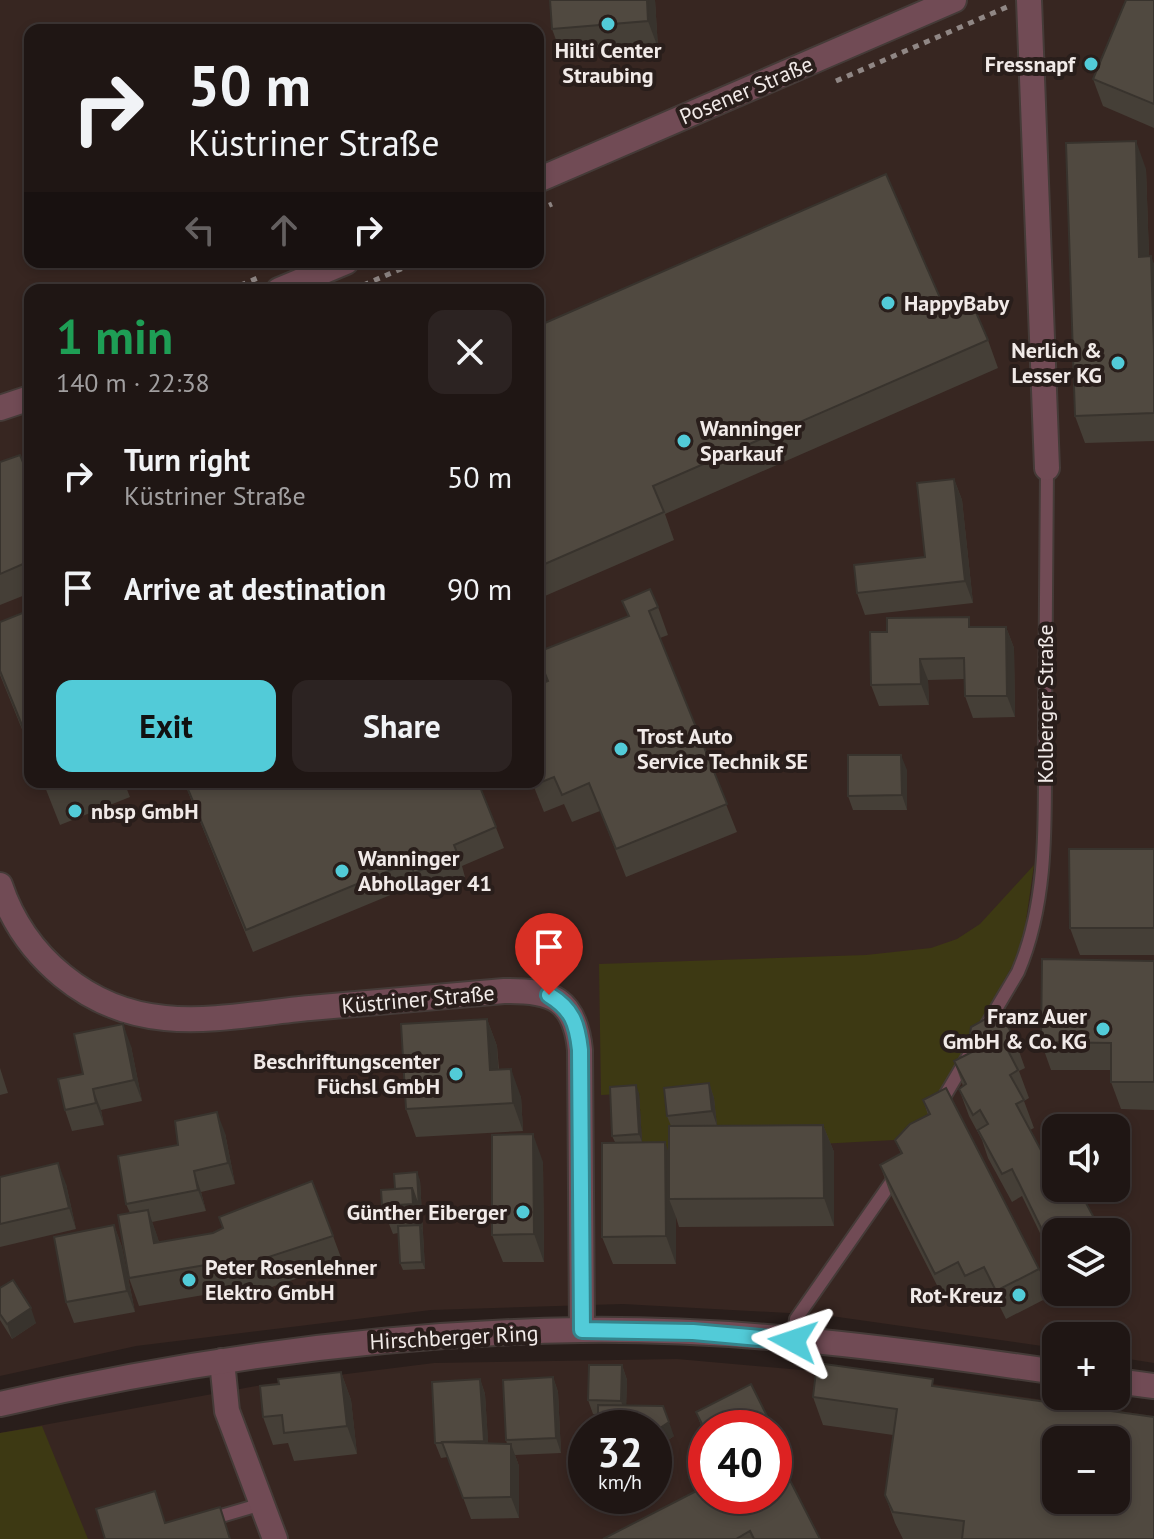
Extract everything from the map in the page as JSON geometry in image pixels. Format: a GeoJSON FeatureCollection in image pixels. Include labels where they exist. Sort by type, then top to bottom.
{"type":"FeatureCollection","features":[{"type":"Feature","properties":{"kind":"street","name":"Posener Straße"},"geometry":{"type":"LineString","coordinates":[[544,177],[954,0]]}},
{"type":"Feature","properties":{"kind":"street","name":"Kolberger Straße"},"geometry":{"type":"LineString","coordinates":[[1029,0],[1047,468]]}},
{"type":"Feature","properties":{"kind":"street"},"geometry":{"type":"LineString","coordinates":[[293,284],[332,268]]}},
{"type":"Feature","properties":{"kind":"street"},"geometry":{"type":"LineString","coordinates":[[0,408],[24,400]]}},
{"type":"Feature","properties":{"kind":"street","name":"Küstriner Straße"},"geometry":{"type":"LineString","coordinates":[[0,885],[20,929],[35,952],[74,984],[139,1015],[192,1019],[504,991],[549,995],[567,1006],[578,1026],[580,1050],[582,1330]]}},
{"type":"Feature","properties":{"kind":"street","name":"Hirschberger Ring"},"geometry":{"type":"LineString","coordinates":[[0,1404],[222,1361],[343,1343],[582,1330],[693,1332],[1042,1370]]}},
{"type":"Feature","properties":{"kind":"street"},"geometry":{"type":"LineString","coordinates":[[222,1361],[227,1411],[275,1539]]}},
{"type":"Feature","properties":{"kind":"street"},"geometry":{"type":"LineString","coordinates":[[1130,1383],[1154,1386]]}},
{"type":"Feature","properties":{"kind":"lane","name":"Kolberger Straße"},"geometry":{"type":"LineString","coordinates":[[935,1113],[1018,972],[1028,949],[1040,896],[1044,824],[1047,468]]}},
{"type":"Feature","properties":{"kind":"lane"},"geometry":{"type":"LineString","coordinates":[[793,1341],[796,1319],[908,1158]]}},
{"type":"Feature","properties":{"kind":"lane"},"geometry":{"type":"LineString","coordinates":[[193,1525],[262,1504]]}},
{"type":"Feature","properties":{"kind":"path"},"geometry":{"type":"LineString","coordinates":[[366,284],[403,268]]}},
{"type":"Feature","properties":{"kind":"shaded area"},"geometry":{"type":"Polygon","coordinates":[[[0,0],[1154,0],[1154,1363],[1130,1359],[1130,1322],[1042,1322],[1042,1346],[824,1315],[623,1304],[431,1310],[136,1346],[0,1376],[0,0]]]}},
{"type":"Feature","properties":{"kind":"shaded area"},"geometry":{"type":"Polygon","coordinates":[[[1034,865],[1024,934],[1014,963],[913,1139],[650,1153],[642,1142],[639,1093],[601,1095],[599,964],[866,955],[931,948],[957,939],[980,924],[1034,865]]]}},
{"type":"Feature","properties":{"kind":"shaded area"},"geometry":{"type":"Polygon","coordinates":[[[677,1359],[891,1378],[1042,1400],[1042,1410],[1112,1410],[1154,1416],[1154,1539],[0,1539],[0,1433],[267,1384],[434,1363],[677,1359]]]}},
{"type":"Feature","properties":{"kind":"shaded area"},"geometry":{"type":"Polygon","coordinates":[[[42,1426],[88,1539],[0,1539],[0,1433],[42,1426]]]}},
{"type":"Feature","properties":{"kind":"building"},"geometry":{"type":"Polygon","coordinates":[[[550,0],[647,0],[648,21],[552,29],[550,0]]]}},
{"type":"Feature","properties":{"kind":"building"},"geometry":{"type":"Polygon","coordinates":[[[1126,0],[1154,0],[1154,104],[1093,79],[1126,0]]]}},
{"type":"Feature","properties":{"kind":"building","name":"Nerlich & Lesser KG"},"geometry":{"type":"Polygon","coordinates":[[[1136,141],[1139,257],[1151,256],[1154,413],[1075,416],[1066,143],[1136,141]]]}},
{"type":"Feature","properties":{"kind":"building","name":"Wanninger Sparkauf"},"geometry":{"type":"Polygon","coordinates":[[[886,174],[947,314],[972,303],[988,340],[653,486],[664,512],[544,564],[544,323],[886,174]]]}},
{"type":"Feature","properties":{"kind":"building"},"geometry":{"type":"Polygon","coordinates":[[[20,455],[24,465],[24,564],[0,574],[0,462],[20,455]]]}},
{"type":"Feature","properties":{"kind":"building"},"geometry":{"type":"Polygon","coordinates":[[[954,479],[965,581],[857,593],[854,565],[925,557],[917,483],[954,479]]]}},
{"type":"Feature","properties":{"kind":"building","name":"Trost Auto Service Technik SE"},"geometry":{"type":"Polygon","coordinates":[[[650,589],[658,607],[649,611],[727,804],[616,849],[589,783],[562,795],[554,777],[544,781],[544,683],[548,681],[544,671],[544,650],[629,616],[622,601],[650,589]]]}},
{"type":"Feature","properties":{"kind":"building"},"geometry":{"type":"Polygon","coordinates":[[[24,612],[24,730],[0,671],[0,622],[24,612]]]}},
{"type":"Feature","properties":{"kind":"building"},"geometry":{"type":"Polygon","coordinates":[[[969,617],[969,627],[1006,627],[1007,696],[965,696],[964,658],[920,659],[921,684],[871,685],[870,632],[887,632],[887,618],[969,617]]]}},
{"type":"Feature","properties":{"kind":"building"},"geometry":{"type":"Polygon","coordinates":[[[848,755],[901,755],[902,795],[848,796],[848,755]]]}},
{"type":"Feature","properties":{"kind":"building","name":"Wanninger Abhollager 41"},"geometry":{"type":"Polygon","coordinates":[[[187,788],[480,788],[496,827],[454,845],[458,855],[414,873],[410,862],[246,930],[187,788]]]}},
{"type":"Feature","properties":{"kind":"building"},"geometry":{"type":"Polygon","coordinates":[[[1069,849],[1154,849],[1154,928],[1070,928],[1069,849]]]}},
{"type":"Feature","properties":{"kind":"building","name":"Franz Auer GmbH & Co. KG"},"geometry":{"type":"Polygon","coordinates":[[[1042,959],[1154,961],[1154,1082],[1111,1082],[1111,1043],[1041,1042],[1042,959]]]}},
{"type":"Feature","properties":{"kind":"building"},"geometry":{"type":"Polygon","coordinates":[[[1000,1011],[1015,1040],[1005,1045],[1018,1070],[1010,1075],[1024,1100],[1016,1104],[1042,1152],[1042,1202],[1085,1202],[1094,1218],[1042,1218],[1042,1230],[1012,1169],[1002,1174],[978,1130],[988,1124],[980,1110],[973,1115],[959,1089],[966,1084],[954,1061],[974,1051],[969,1041],[971,1027],[1000,1011]]]}},
{"type":"Feature","properties":{"kind":"building"},"geometry":{"type":"Polygon","coordinates":[[[487,1019],[490,1070],[511,1069],[513,1103],[406,1109],[401,1024],[487,1019]]]}},
{"type":"Feature","properties":{"kind":"building"},"geometry":{"type":"Polygon","coordinates":[[[123,1024],[134,1080],[93,1089],[96,1103],[65,1110],[58,1079],[83,1074],[74,1034],[123,1024]]]}},
{"type":"Feature","properties":{"kind":"building"},"geometry":{"type":"Polygon","coordinates":[[[709,1083],[712,1111],[667,1116],[664,1088],[709,1083]]]}},
{"type":"Feature","properties":{"kind":"building"},"geometry":{"type":"Polygon","coordinates":[[[636,1085],[639,1134],[612,1136],[610,1087],[636,1085]]]}},
{"type":"Feature","properties":{"kind":"building"},"geometry":{"type":"Polygon","coordinates":[[[946,1088],[1039,1269],[996,1291],[984,1267],[965,1276],[958,1262],[935,1274],[880,1165],[902,1153],[895,1140],[910,1124],[930,1114],[923,1100],[946,1088]]]}},
{"type":"Feature","properties":{"kind":"building"},"geometry":{"type":"Polygon","coordinates":[[[217,1112],[228,1163],[194,1171],[198,1190],[126,1204],[118,1156],[178,1145],[175,1121],[217,1112]]]}},
{"type":"Feature","properties":{"kind":"building"},"geometry":{"type":"Polygon","coordinates":[[[823,1125],[824,1198],[669,1199],[669,1126],[823,1125]]]}},
{"type":"Feature","properties":{"kind":"building"},"geometry":{"type":"Polygon","coordinates":[[[533,1134],[534,1234],[492,1235],[492,1135],[533,1134]]]}},
{"type":"Feature","properties":{"kind":"building"},"geometry":{"type":"Polygon","coordinates":[[[665,1142],[666,1236],[602,1237],[602,1143],[665,1142]]]}},
{"type":"Feature","properties":{"kind":"building"},"geometry":{"type":"Polygon","coordinates":[[[58,1163],[69,1208],[0,1224],[0,1177],[58,1163]]]}},
{"type":"Feature","properties":{"kind":"building"},"geometry":{"type":"Polygon","coordinates":[[[417,1172],[419,1208],[412,1188],[395,1189],[394,1174],[417,1172]]]}},
{"type":"Feature","properties":{"kind":"building"},"geometry":{"type":"Polygon","coordinates":[[[312,1181],[333,1236],[238,1267],[237,1263],[223,1262],[129,1278],[118,1215],[148,1210],[154,1243],[213,1233],[223,1228],[219,1217],[312,1181]]]}},
{"type":"Feature","properties":{"kind":"building"},"geometry":{"type":"Polygon","coordinates":[[[412,1188],[413,1204],[382,1206],[381,1190],[412,1188]]]}},
{"type":"Feature","properties":{"kind":"building"},"geometry":{"type":"Polygon","coordinates":[[[114,1225],[127,1291],[66,1302],[54,1237],[114,1225]]]}},
{"type":"Feature","properties":{"kind":"building"},"geometry":{"type":"Polygon","coordinates":[[[420,1225],[422,1262],[400,1263],[398,1226],[420,1225]]]}},
{"type":"Feature","properties":{"kind":"building"},"geometry":{"type":"Polygon","coordinates":[[[13,1280],[31,1308],[7,1324],[0,1314],[0,1288],[13,1280]]]}},
{"type":"Feature","properties":{"kind":"building"},"geometry":{"type":"Polygon","coordinates":[[[817,1363],[933,1379],[932,1386],[1042,1401],[1042,1410],[1104,1410],[1154,1417],[1154,1539],[962,1539],[964,1521],[893,1512],[885,1495],[897,1409],[813,1397],[817,1363]]]}},
{"type":"Feature","properties":{"kind":"building"},"geometry":{"type":"Polygon","coordinates":[[[589,1365],[622,1365],[621,1401],[588,1400],[589,1365]]]}},
{"type":"Feature","properties":{"kind":"building"},"geometry":{"type":"Polygon","coordinates":[[[341,1372],[347,1426],[284,1433],[282,1415],[263,1417],[260,1386],[279,1384],[278,1379],[341,1372]]]}},
{"type":"Feature","properties":{"kind":"building"},"geometry":{"type":"Polygon","coordinates":[[[553,1377],[556,1438],[506,1440],[503,1380],[553,1377]]]}},
{"type":"Feature","properties":{"kind":"building"},"geometry":{"type":"Polygon","coordinates":[[[480,1379],[484,1441],[435,1443],[432,1382],[480,1379]]]}},
{"type":"Feature","properties":{"kind":"building"},"geometry":{"type":"Polygon","coordinates":[[[751,1384],[764,1410],[700,1410],[751,1384]]]}},
{"type":"Feature","properties":{"kind":"building"},"geometry":{"type":"Polygon","coordinates":[[[598,1405],[663,1406],[664,1410],[598,1410],[598,1405]]]}},
{"type":"Feature","properties":{"kind":"building"},"geometry":{"type":"Polygon","coordinates":[[[442,1442],[511,1444],[511,1497],[463,1498],[442,1442]]]}},
{"type":"Feature","properties":{"kind":"building"},"geometry":{"type":"Polygon","coordinates":[[[792,1484],[820,1539],[754,1539],[750,1531],[736,1539],[603,1539],[652,1514],[672,1514],[672,1503],[688,1495],[688,1514],[792,1514],[792,1484]]]}},
{"type":"Feature","properties":{"kind":"building"},"geometry":{"type":"Polygon","coordinates":[[[155,1491],[165,1523],[220,1507],[230,1539],[105,1539],[96,1509],[155,1491]]]}},
{"type":"Feature","properties":{"kind":"place","name":"Hilti Center Straubing"},"geometry":{"type":"Point","coordinates":[608,24]}},
{"type":"Feature","properties":{"kind":"place","name":"Fressnapf"},"geometry":{"type":"Point","coordinates":[1091,64]}},
{"type":"Feature","properties":{"kind":"place","name":"HappyBaby"},"geometry":{"type":"Point","coordinates":[888,303]}},
{"type":"Feature","properties":{"kind":"place","name":"Nerlich & Lesser KG"},"geometry":{"type":"Point","coordinates":[1118,363]}},
{"type":"Feature","properties":{"kind":"place","name":"Wanninger Sparkauf"},"geometry":{"type":"Point","coordinates":[684,441]}},
{"type":"Feature","properties":{"kind":"place","name":"Trost Auto Service Technik SE"},"geometry":{"type":"Point","coordinates":[621,749]}},
{"type":"Feature","properties":{"kind":"place","name":"nbsp GmbH"},"geometry":{"type":"Point","coordinates":[75,811]}},
{"type":"Feature","properties":{"kind":"place","name":"Wanninger Abhollager 41"},"geometry":{"type":"Point","coordinates":[342,871]}},
{"type":"Feature","properties":{"kind":"place","name":"Franz Auer GmbH & Co. KG"},"geometry":{"type":"Point","coordinates":[1103,1029]}},
{"type":"Feature","properties":{"kind":"place","name":"Beschriftungscenter Füchsl GmbH"},"geometry":{"type":"Point","coordinates":[456,1074]}},
{"type":"Feature","properties":{"kind":"place","name":"Günther Eiberger"},"geometry":{"type":"Point","coordinates":[523,1212]}},
{"type":"Feature","properties":{"kind":"place","name":"Peter Rosenlehner Elektro GmbH"},"geometry":{"type":"Point","coordinates":[189,1280]}},
{"type":"Feature","properties":{"kind":"place","name":"Rot-Kreuz"},"geometry":{"type":"Point","coordinates":[1019,1295]}},
{"type":"Feature","properties":{"kind":"route"},"geometry":{"type":"LineString","coordinates":[[549,995],[567,1006],[578,1026],[582,1330],[693,1332],[793,1341]]}}]}
